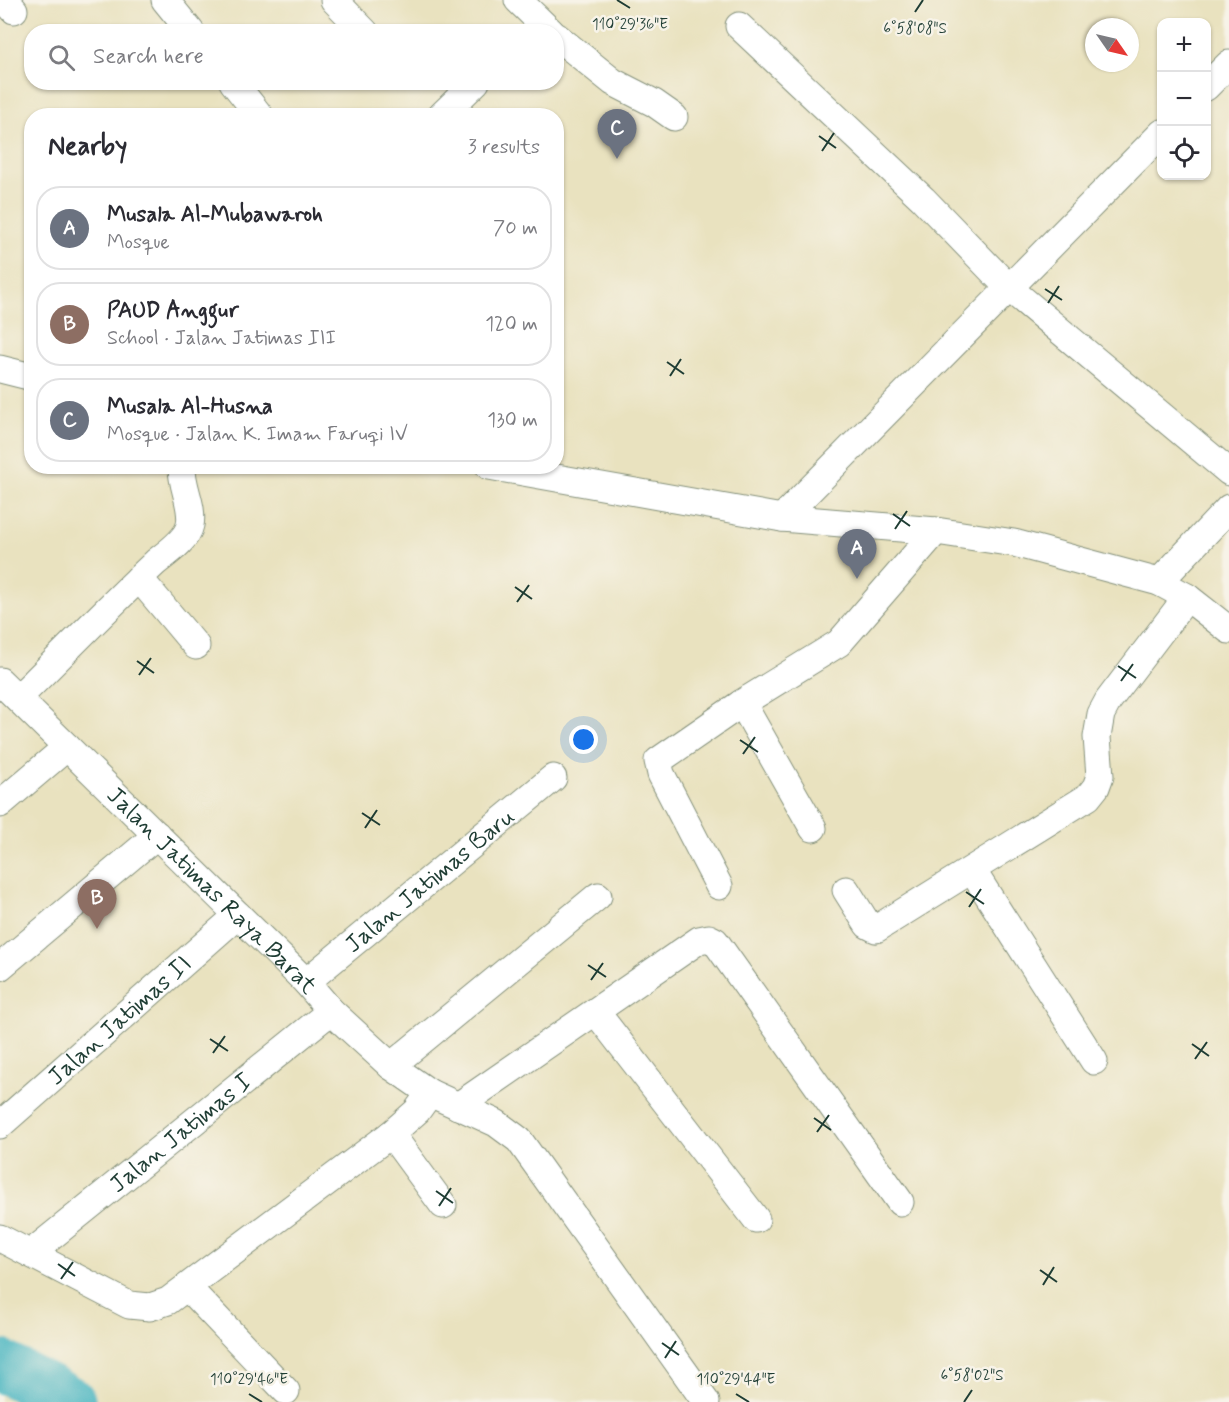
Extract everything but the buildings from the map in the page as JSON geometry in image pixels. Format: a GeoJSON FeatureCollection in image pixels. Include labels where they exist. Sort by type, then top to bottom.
{"type":"FeatureCollection","features":[{"type":"Feature","properties":{"kind":"street"},"geometry":{"type":"LineString","coordinates":[[165,0],[184,24]]}},
{"type":"Feature","properties":{"kind":"street"},"geometry":{"type":"LineString","coordinates":[[334,0],[357,24]]}},
{"type":"Feature","properties":{"kind":"street"},"geometry":{"type":"LineString","coordinates":[[518,0],[539,24]]}},
{"type":"Feature","properties":{"kind":"street"},"geometry":{"type":"LineString","coordinates":[[739,26],[923,199],[1009,288],[1229,472]]}},
{"type":"Feature","properties":{"kind":"street"},"geometry":{"type":"LineString","coordinates":[[564,45],[613,82],[654,103],[674,117]]}},
{"type":"Feature","properties":{"kind":"street"},"geometry":{"type":"LineString","coordinates":[[1211,82],[1229,64]]}},
{"type":"Feature","properties":{"kind":"street"},"geometry":{"type":"LineString","coordinates":[[239,90],[254,108]]}},
{"type":"Feature","properties":{"kind":"street"},"geometry":{"type":"LineString","coordinates":[[449,108],[468,90]]}},
{"type":"Feature","properties":{"kind":"street"},"geometry":{"type":"LineString","coordinates":[[782,518],[1157,137]]}},
{"type":"Feature","properties":{"kind":"street"},"geometry":{"type":"LineString","coordinates":[[0,369],[24,375]]}},
{"type":"Feature","properties":{"kind":"street"},"geometry":{"type":"LineString","coordinates":[[9,689],[183,538],[190,527],[190,513],[182,474]]}},
{"type":"Feature","properties":{"kind":"street"},"geometry":{"type":"LineString","coordinates":[[534,474],[782,518],[936,531],[1014,543],[1159,582],[1187,597],[1229,630]]}},
{"type":"Feature","properties":{"kind":"street"},"geometry":{"type":"LineString","coordinates":[[1159,582],[1229,508]]}},
{"type":"Feature","properties":{"kind":"street"},"geometry":{"type":"LineString","coordinates":[[719,886],[657,763],[742,703],[838,643],[936,531]]}},
{"type":"Feature","properties":{"kind":"street"},"geometry":{"type":"LineString","coordinates":[[139,578],[196,646]]}},
{"type":"Feature","properties":{"kind":"street"},"geometry":{"type":"LineString","coordinates":[[846,890],[868,925],[876,929],[1088,797],[1096,787],[1100,776],[1097,737],[1101,714],[1108,701],[1187,597]]}},
{"type":"Feature","properties":{"kind":"street","name":"Jalan Jatimas Raya Barat"},"geometry":{"type":"LineString","coordinates":[[9,689],[306,982],[331,1011],[391,1066],[430,1092],[496,1123],[519,1140],[706,1402]]}},
{"type":"Feature","properties":{"kind":"street"},"geometry":{"type":"LineString","coordinates":[[742,703],[813,828]]}},
{"type":"Feature","properties":{"kind":"street"},"geometry":{"type":"LineString","coordinates":[[0,804],[67,747]]}},
{"type":"Feature","properties":{"kind":"street","name":"Jalan Jatimas Baru"},"geometry":{"type":"LineString","coordinates":[[306,982],[553,778]]}},
{"type":"Feature","properties":{"kind":"street"},"geometry":{"type":"LineString","coordinates":[[0,967],[157,835]]}},
{"type":"Feature","properties":{"kind":"street"},"geometry":{"type":"LineString","coordinates":[[972,870],[1094,1061]]}},
{"type":"Feature","properties":{"kind":"street"},"geometry":{"type":"LineString","coordinates":[[391,1066],[598,896]]}},
{"type":"Feature","properties":{"kind":"street","name":"Jalan Jatimas II"},"geometry":{"type":"LineString","coordinates":[[0,1125],[238,915]]}},
{"type":"Feature","properties":{"kind":"street"},"geometry":{"type":"LineString","coordinates":[[458,1106],[699,940],[709,939],[715,941],[900,1202]]}},
{"type":"Feature","properties":{"kind":"street","name":"Jalan Jatimas I"},"geometry":{"type":"LineString","coordinates":[[31,1253],[331,1011]]}},
{"type":"Feature","properties":{"kind":"street"},"geometry":{"type":"LineString","coordinates":[[596,1012],[756,1219]]}},
{"type":"Feature","properties":{"kind":"street"},"geometry":{"type":"LineString","coordinates":[[0,1238],[129,1305],[150,1307],[168,1301],[391,1134],[417,1111],[430,1092]]}},
{"type":"Feature","properties":{"kind":"street"},"geometry":{"type":"LineString","coordinates":[[391,1134],[443,1205]]}},
{"type":"Feature","properties":{"kind":"street"},"geometry":{"type":"LineString","coordinates":[[188,1288],[286,1391]]}},
{"type":"Feature","properties":{"kind":"waterway"},"geometry":{"type":"LineString","coordinates":[[0,1365],[70,1402]]}},
{"type":"Feature","properties":{"kind":"place","name":"Musala Al-Husna"},"geometry":{"type":"Point","coordinates":[617,159]}},
{"type":"Feature","properties":{"kind":"place","name":"Musala Al-Mubawaroh"},"geometry":{"type":"Point","coordinates":[857,579]}},
{"type":"Feature","properties":{"kind":"place","name":"PAUD Anggur"},"geometry":{"type":"Point","coordinates":[97,929]}}]}
